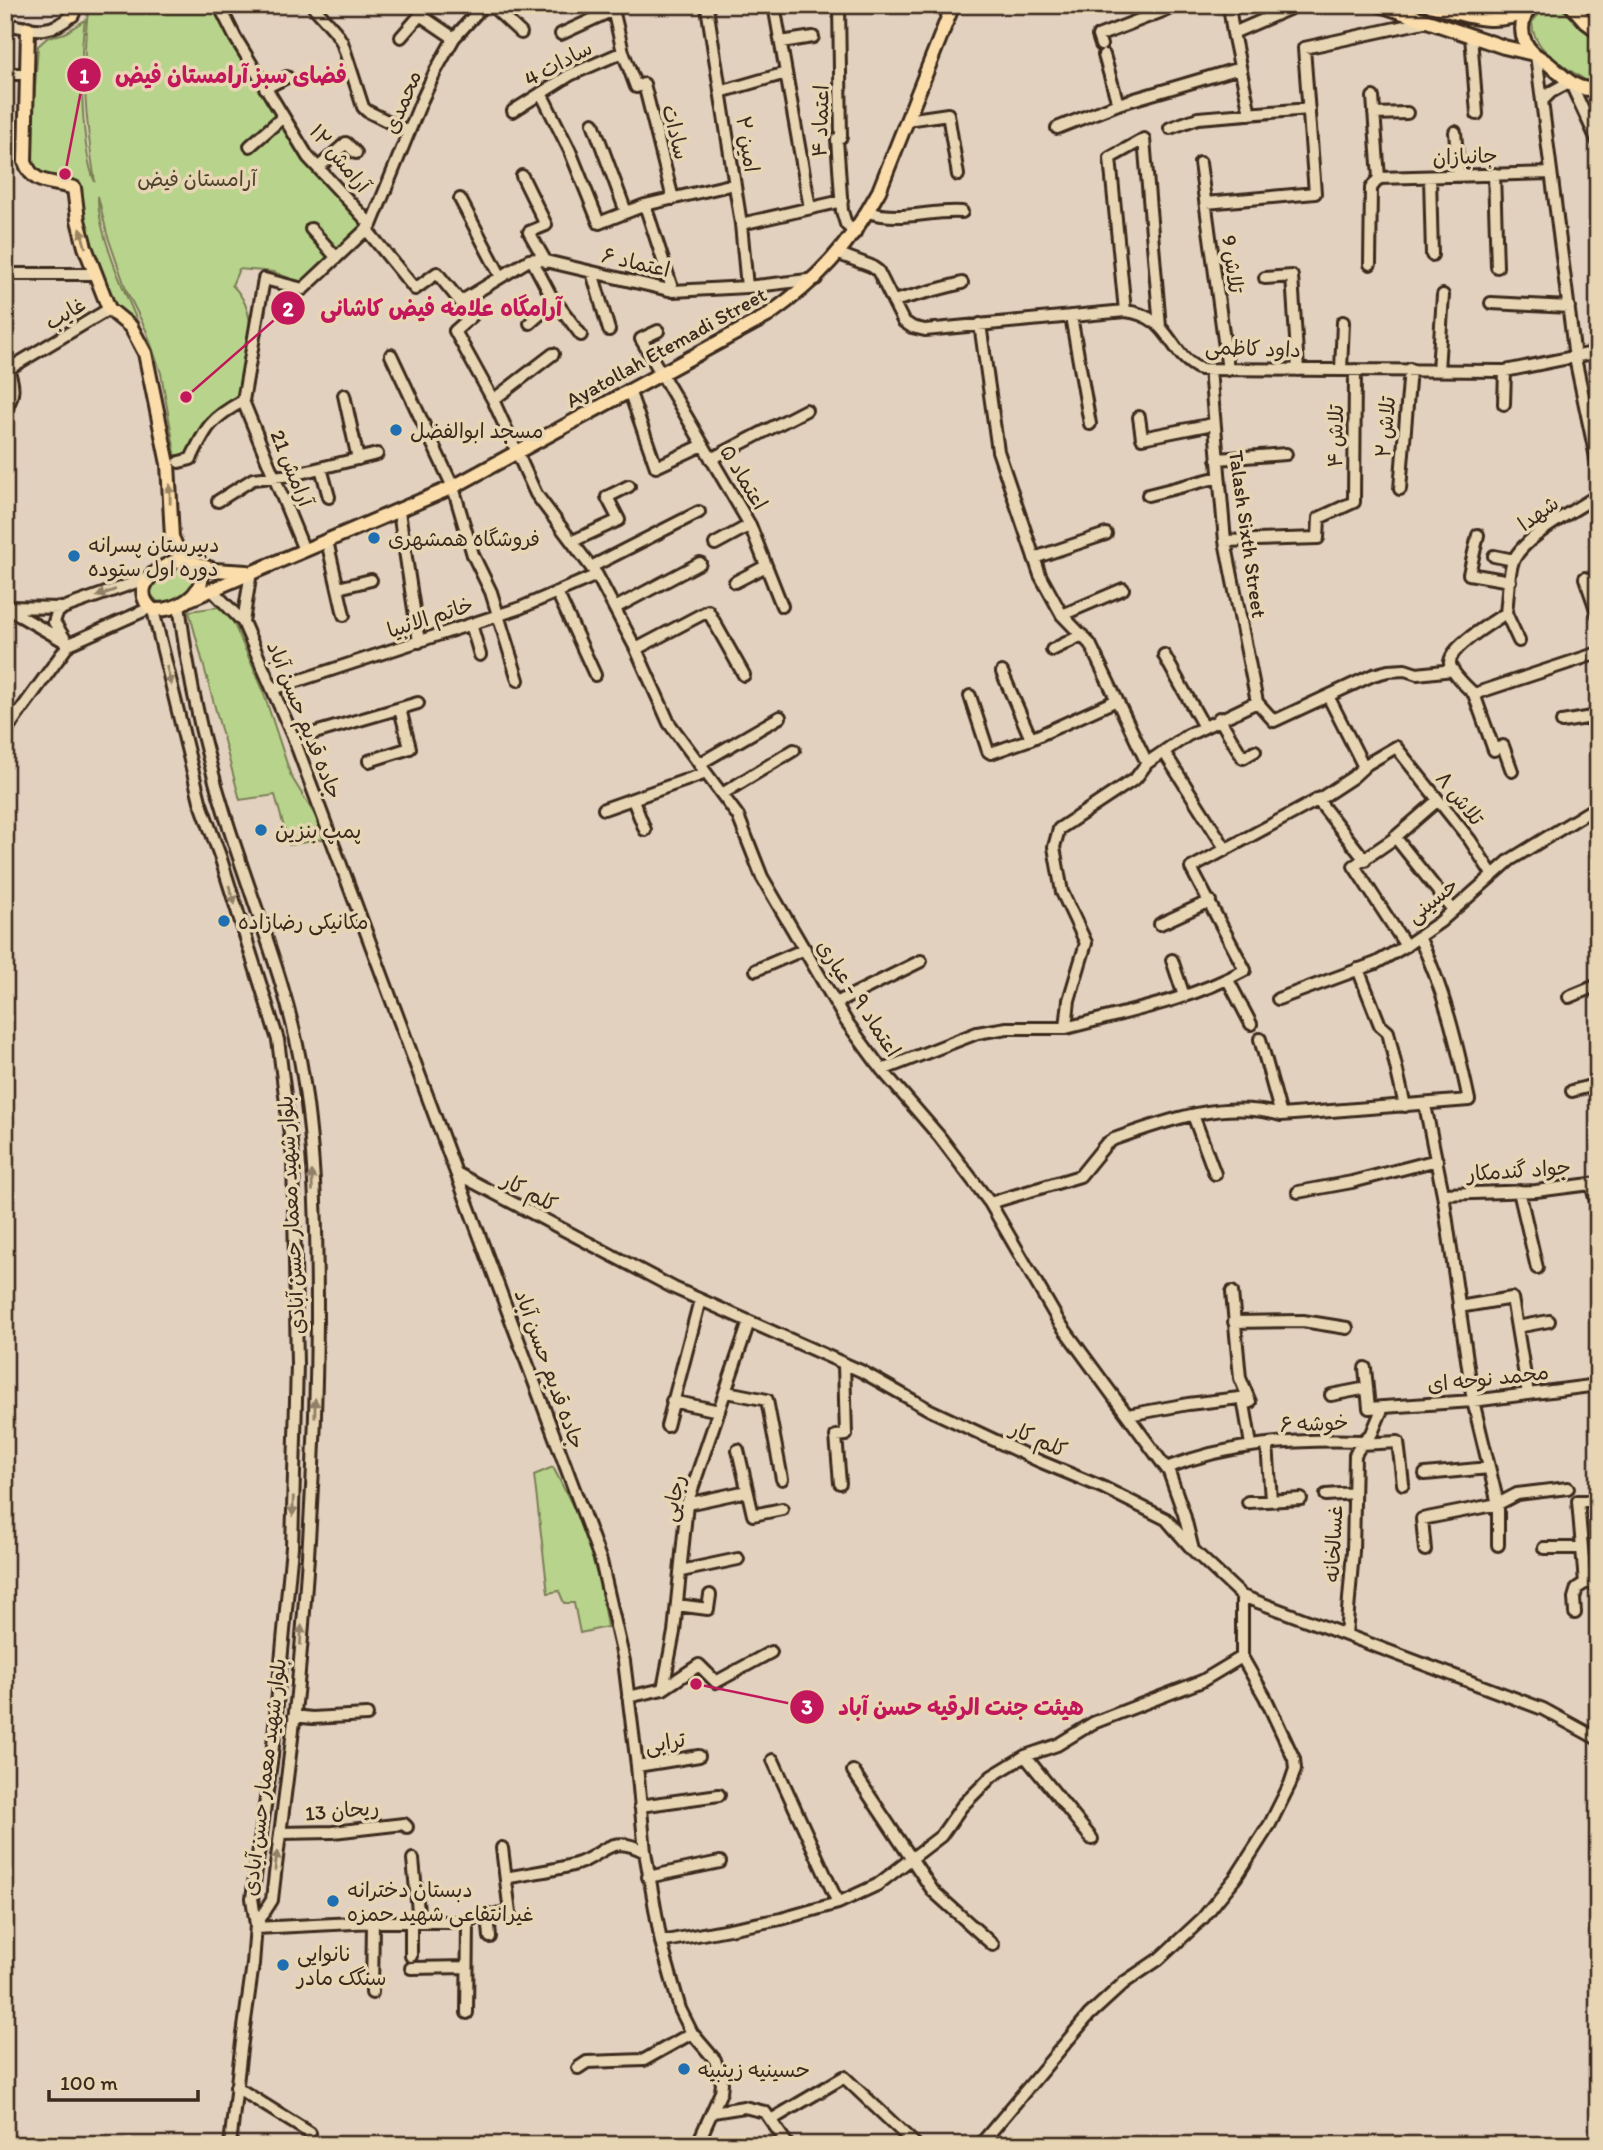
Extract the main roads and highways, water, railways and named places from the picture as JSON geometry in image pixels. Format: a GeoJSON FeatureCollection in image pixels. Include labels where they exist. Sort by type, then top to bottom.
{"type":"FeatureCollection","features":[{"type":"Feature","properties":{"kind":"main road","name":"Ayatollah Etemadi Street"},"geometry":{"type":"LineString","coordinates":[[184,602],[453,487],[767,316],[816,279],[855,233],[879,191],[953,5]]}},
{"type":"Feature","properties":{"kind":"main road"},"geometry":{"type":"LineString","coordinates":[[1380,5],[1535,55]]}},
{"type":"Feature","properties":{"kind":"main road"},"geometry":{"type":"LineString","coordinates":[[1430,5],[1462,10],[1495,20],[1509,19],[1530,8]]}},
{"type":"Feature","properties":{"kind":"main road"},"geometry":{"type":"LineString","coordinates":[[1574,7],[1586,22],[1598,31]]}},
{"type":"Feature","properties":{"kind":"main road"},"geometry":{"type":"LineString","coordinates":[[1530,8],[1522,32],[1535,55],[1581,89],[1598,89]]}},
{"type":"Feature","properties":{"kind":"main road"},"geometry":{"type":"LineString","coordinates":[[28,28],[25,162],[29,173],[40,180],[74,188],[78,220],[109,309],[131,327],[145,353],[169,464],[172,537],[182,560]]}},
{"type":"Feature","properties":{"kind":"main road"},"geometry":{"type":"LineString","coordinates":[[198,564],[202,579],[198,589],[184,602],[165,610],[151,609],[143,594],[148,578],[167,564],[182,560],[198,564],[214,570],[251,572]]}},
{"type":"Feature","properties":{"kind":"place","name":"فضای سبز آرامستان فیض"},"geometry":{"type":"Point","coordinates":[65,174]}},
{"type":"Feature","properties":{"kind":"place","name":"آرامگاه علامه فیض کاشانی"},"geometry":{"type":"Point","coordinates":[186,397]}},
{"type":"Feature","properties":{"kind":"place","name":"مسجد ابوالفضل"},"geometry":{"type":"Point","coordinates":[396,430]}},
{"type":"Feature","properties":{"kind":"place","name":"فروشگاه همشهری"},"geometry":{"type":"Point","coordinates":[374,538]}},
{"type":"Feature","properties":{"kind":"place","name":"دبیرستان پسرانه دوره اول ستوده"},"geometry":{"type":"Point","coordinates":[74,556]}},
{"type":"Feature","properties":{"kind":"place","name":"پمپ بنزین"},"geometry":{"type":"Point","coordinates":[261,830]}},
{"type":"Feature","properties":{"kind":"place","name":"مکانیکی رضازاده"},"geometry":{"type":"Point","coordinates":[224,921]}},
{"type":"Feature","properties":{"kind":"place","name":"هیئت جنت الرقیه حسن آباد"},"geometry":{"type":"Point","coordinates":[696,1684]}},
{"type":"Feature","properties":{"kind":"place","name":"دبستان دخترانه غیرانتفاعی شهید حمزه"},"geometry":{"type":"Point","coordinates":[333,1901]}},
{"type":"Feature","properties":{"kind":"place","name":"نانوایی سنگک مادر"},"geometry":{"type":"Point","coordinates":[283,1965]}},
{"type":"Feature","properties":{"kind":"place","name":"حسینیه زینبیه"},"geometry":{"type":"Point","coordinates":[684,2069]}},
{"type":"Feature","properties":{"kind":"park label","name":"آرامستان فیض"},"geometry":{"type":"Point","coordinates":[197,178]}}]}
